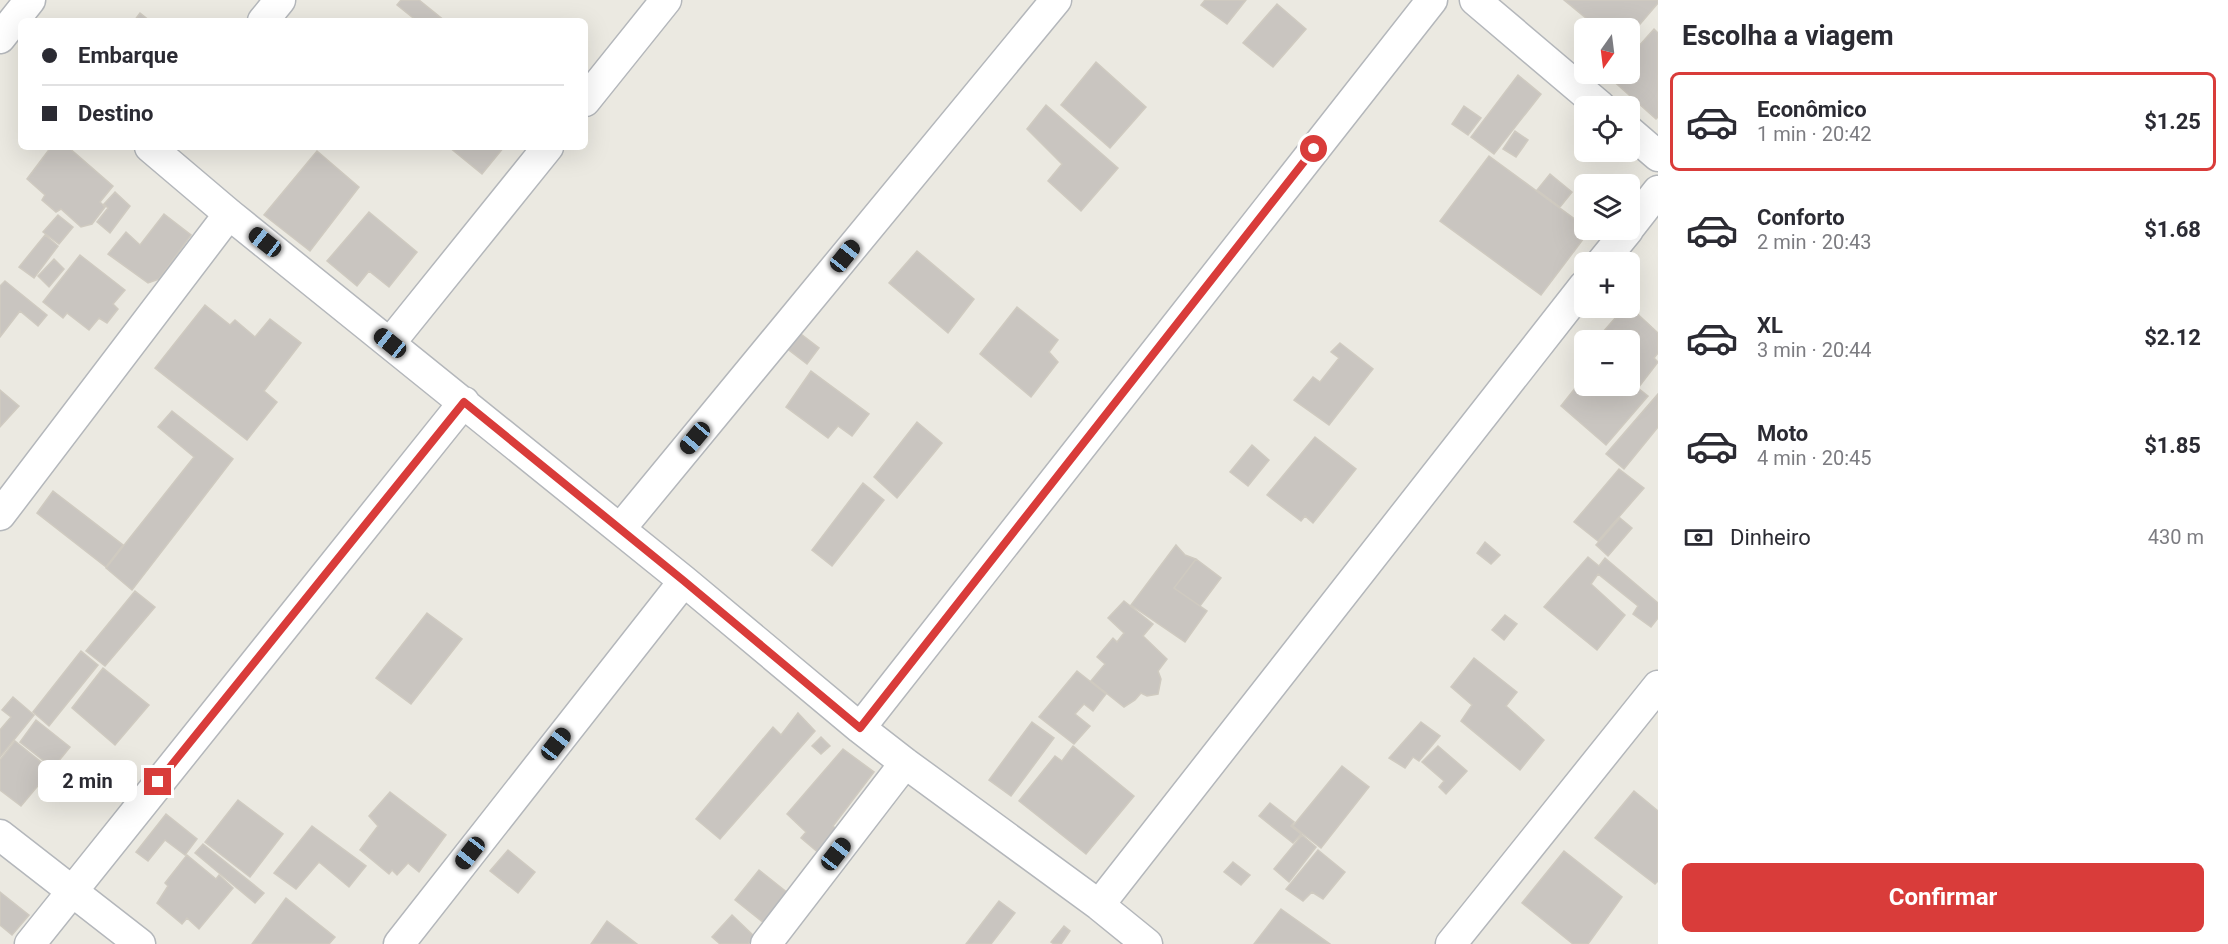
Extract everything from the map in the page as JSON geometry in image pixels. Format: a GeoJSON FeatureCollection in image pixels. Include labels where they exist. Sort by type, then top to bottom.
{"type":"FeatureCollection","features":[{"type":"Feature","properties":{"kind":"street"},"geometry":{"type":"LineString","coordinates":[[7,34],[30,0]]}},
{"type":"Feature","properties":{"kind":"street"},"geometry":{"type":"LineString","coordinates":[[265,18],[280,0]]}},
{"type":"Feature","properties":{"kind":"street"},"geometry":{"type":"LineString","coordinates":[[588,97],[666,0]]}},
{"type":"Feature","properties":{"kind":"street"},"geometry":{"type":"LineString","coordinates":[[620,529],[1056,0]]}},
{"type":"Feature","properties":{"kind":"street"},"geometry":{"type":"LineString","coordinates":[[860,728],[1432,0]]}},
{"type":"Feature","properties":{"kind":"street"},"geometry":{"type":"LineString","coordinates":[[1475,0],[1588,96]]}},
{"type":"Feature","properties":{"kind":"street"},"geometry":{"type":"LineString","coordinates":[[1640,140],[1658,156]]}},
{"type":"Feature","properties":{"kind":"street"},"geometry":{"type":"LineString","coordinates":[[156,150],[229,214],[684,581],[860,728],[1099,905],[1144,943]]}},
{"type":"Feature","properties":{"kind":"street"},"geometry":{"type":"LineString","coordinates":[[390,343],[546,150]]}},
{"type":"Feature","properties":{"kind":"street"},"geometry":{"type":"LineString","coordinates":[[1640,215],[1658,191]]}},
{"type":"Feature","properties":{"kind":"street"},"geometry":{"type":"LineString","coordinates":[[0,515],[229,214]]}},
{"type":"Feature","properties":{"kind":"street"},"geometry":{"type":"LineString","coordinates":[[1610,252],[1620,240]]}},
{"type":"Feature","properties":{"kind":"street"},"geometry":{"type":"LineString","coordinates":[[1099,905],[1574,299]]}},
{"type":"Feature","properties":{"kind":"street"},"geometry":{"type":"LineString","coordinates":[[30,944],[464,402]]}},
{"type":"Feature","properties":{"kind":"street"},"geometry":{"type":"LineString","coordinates":[[399,944],[684,581]]}},
{"type":"Feature","properties":{"kind":"street"},"geometry":{"type":"LineString","coordinates":[[1451,944],[1658,686]]}},
{"type":"Feature","properties":{"kind":"street"},"geometry":{"type":"LineString","coordinates":[[766,944],[905,763]]}},
{"type":"Feature","properties":{"kind":"street"},"geometry":{"type":"LineString","coordinates":[[0,835],[140,944]]}},
{"type":"Feature","properties":{"kind":"building"},"geometry":{"type":"Polygon","coordinates":[[[401,0],[419,0],[441,18],[413,18],[397,5],[401,0]]]}},
{"type":"Feature","properties":{"kind":"building"},"geometry":{"type":"Polygon","coordinates":[[[1205,0],[1246,0],[1227,24],[1201,5],[1205,0]]]}},
{"type":"Feature","properties":{"kind":"building"},"geometry":{"type":"Polygon","coordinates":[[[1564,0],[1658,0],[1640,24],[1640,18],[1586,18],[1564,0]]]}},
{"type":"Feature","properties":{"kind":"building"},"geometry":{"type":"Polygon","coordinates":[[[1277,4],[1306,29],[1273,67],[1243,43],[1277,4]]]}},
{"type":"Feature","properties":{"kind":"building"},"geometry":{"type":"Polygon","coordinates":[[[140,13],[146,18],[136,18],[140,13]]]}},
{"type":"Feature","properties":{"kind":"building"},"geometry":{"type":"Polygon","coordinates":[[[1654,29],[1658,33],[1658,117],[1656,119],[1640,105],[1640,96],[1630,96],[1617,84],[1640,84],[1640,45],[1654,29]]]}},
{"type":"Feature","properties":{"kind":"building"},"geometry":{"type":"Polygon","coordinates":[[[1096,62],[1146,107],[1110,148],[1061,105],[1096,62]]]}},
{"type":"Feature","properties":{"kind":"building"},"geometry":{"type":"Polygon","coordinates":[[[1518,75],[1541,94],[1494,154],[1471,137],[1518,75]]]}},
{"type":"Feature","properties":{"kind":"building"},"geometry":{"type":"Polygon","coordinates":[[[1046,105],[1118,168],[1081,211],[1048,181],[1062,164],[1027,129],[1046,105]]]}},
{"type":"Feature","properties":{"kind":"building"},"geometry":{"type":"Polygon","coordinates":[[[1464,106],[1481,118],[1468,135],[1452,124],[1464,106]]]}},
{"type":"Feature","properties":{"kind":"building"},"geometry":{"type":"Polygon","coordinates":[[[1515,131],[1528,140],[1516,157],[1503,149],[1515,131]]]}},
{"type":"Feature","properties":{"kind":"building"},"geometry":{"type":"Polygon","coordinates":[[[49,150],[71,150],[113,186],[100,202],[105,207],[92,224],[81,227],[61,209],[56,212],[42,200],[45,195],[27,179],[49,150]]]}},
{"type":"Feature","properties":{"kind":"building"},"geometry":{"type":"Polygon","coordinates":[[[453,150],[502,150],[482,174],[453,150]]]}},
{"type":"Feature","properties":{"kind":"building"},"geometry":{"type":"Polygon","coordinates":[[[317,151],[359,187],[310,251],[264,215],[317,151]]]}},
{"type":"Feature","properties":{"kind":"building"},"geometry":{"type":"Polygon","coordinates":[[[1489,156],[1574,219],[1574,240],[1582,240],[1541,295],[1440,221],[1489,156]]]}},
{"type":"Feature","properties":{"kind":"building"},"geometry":{"type":"Polygon","coordinates":[[[1550,174],[1572,192],[1560,207],[1537,190],[1550,174]]]}},
{"type":"Feature","properties":{"kind":"building"},"geometry":{"type":"Polygon","coordinates":[[[115,192],[130,206],[110,233],[97,222],[108,208],[104,204],[115,192]]]}},
{"type":"Feature","properties":{"kind":"building"},"geometry":{"type":"Polygon","coordinates":[[[369,212],[417,252],[389,287],[369,271],[357,286],[327,261],[369,212]]]}},
{"type":"Feature","properties":{"kind":"building"},"geometry":{"type":"Polygon","coordinates":[[[164,214],[191,235],[159,279],[148,283],[108,254],[126,232],[140,245],[164,214]]]}},
{"type":"Feature","properties":{"kind":"building"},"geometry":{"type":"Polygon","coordinates":[[[58,215],[73,227],[59,244],[43,232],[58,215]]]}},
{"type":"Feature","properties":{"kind":"building"},"geometry":{"type":"Polygon","coordinates":[[[45,235],[58,246],[34,278],[19,267],[45,235]]]}},
{"type":"Feature","properties":{"kind":"building"},"geometry":{"type":"Polygon","coordinates":[[[917,251],[974,299],[948,333],[889,283],[917,251]]]}},
{"type":"Feature","properties":{"kind":"building"},"geometry":{"type":"Polygon","coordinates":[[[80,255],[125,290],[113,304],[118,309],[107,323],[99,318],[89,330],[67,313],[63,318],[43,302],[80,255]]]}},
{"type":"Feature","properties":{"kind":"building"},"geometry":{"type":"Polygon","coordinates":[[[54,259],[64,269],[49,287],[38,276],[54,259]]]}},
{"type":"Feature","properties":{"kind":"building"},"geometry":{"type":"Polygon","coordinates":[[[5,281],[47,315],[38,326],[20,311],[0,337],[0,286],[5,281]]]}},
{"type":"Feature","properties":{"kind":"building"},"geometry":{"type":"Polygon","coordinates":[[[205,305],[230,325],[235,320],[255,337],[270,319],[301,343],[264,391],[277,402],[247,440],[155,368],[205,305]]]}},
{"type":"Feature","properties":{"kind":"building"},"geometry":{"type":"Polygon","coordinates":[[[1017,307],[1058,340],[1049,352],[1058,362],[1031,397],[980,354],[1017,307]]]}},
{"type":"Feature","properties":{"kind":"building"},"geometry":{"type":"Polygon","coordinates":[[[1640,316],[1658,333],[1658,353],[1654,358],[1658,362],[1640,385],[1640,330],[1605,330],[1615,318],[1640,316]]]}},
{"type":"Feature","properties":{"kind":"building"},"geometry":{"type":"Polygon","coordinates":[[[797,331],[819,348],[807,364],[785,347],[797,331]]]}},
{"type":"Feature","properties":{"kind":"building"},"geometry":{"type":"Polygon","coordinates":[[[1340,343],[1373,369],[1329,425],[1294,400],[1313,377],[1320,382],[1339,358],[1331,352],[1340,343]]]}},
{"type":"Feature","properties":{"kind":"building"},"geometry":{"type":"Polygon","coordinates":[[[811,371],[869,414],[852,436],[838,426],[828,438],[786,407],[811,371]]]}},
{"type":"Feature","properties":{"kind":"building"},"geometry":{"type":"Polygon","coordinates":[[[0,390],[19,406],[0,427],[0,390]]]}},
{"type":"Feature","properties":{"kind":"building"},"geometry":{"type":"Polygon","coordinates":[[[1574,390],[1574,396],[1640,396],[1640,390],[1648,396],[1606,445],[1561,406],[1574,390]]]}},
{"type":"Feature","properties":{"kind":"building"},"geometry":{"type":"Polygon","coordinates":[[[1658,394],[1658,427],[1624,469],[1606,454],[1658,394]]]}},
{"type":"Feature","properties":{"kind":"building"},"geometry":{"type":"Polygon","coordinates":[[[172,411],[233,459],[132,590],[106,568],[194,457],[158,427],[172,411]]]}},
{"type":"Feature","properties":{"kind":"building"},"geometry":{"type":"Polygon","coordinates":[[[917,422],[942,443],[897,498],[874,477],[917,422]]]}},
{"type":"Feature","properties":{"kind":"building"},"geometry":{"type":"Polygon","coordinates":[[[1315,437],[1356,469],[1313,523],[1305,516],[1301,521],[1267,495],[1315,437]]]}},
{"type":"Feature","properties":{"kind":"building"},"geometry":{"type":"Polygon","coordinates":[[[1252,445],[1269,460],[1248,486],[1230,472],[1252,445]]]}},
{"type":"Feature","properties":{"kind":"building"},"geometry":{"type":"Polygon","coordinates":[[[1619,469],[1644,488],[1598,541],[1574,522],[1619,469]]]}},
{"type":"Feature","properties":{"kind":"building"},"geometry":{"type":"Polygon","coordinates":[[[863,483],[884,500],[832,566],[812,550],[863,483]]]}},
{"type":"Feature","properties":{"kind":"building"},"geometry":{"type":"Polygon","coordinates":[[[53,491],[123,545],[106,567],[37,513],[53,491]]]}},
{"type":"Feature","properties":{"kind":"building"},"geometry":{"type":"Polygon","coordinates":[[[1620,518],[1632,528],[1608,556],[1596,545],[1620,518]]]}},
{"type":"Feature","properties":{"kind":"building"},"geometry":{"type":"Polygon","coordinates":[[[1485,542],[1500,555],[1491,564],[1477,553],[1485,542]]]}},
{"type":"Feature","properties":{"kind":"building"},"geometry":{"type":"Polygon","coordinates":[[[1176,545],[1185,555],[1196,559],[1174,588],[1207,611],[1185,642],[1131,605],[1176,545]]]}},
{"type":"Feature","properties":{"kind":"building"},"geometry":{"type":"Polygon","coordinates":[[[1588,557],[1599,566],[1605,558],[1658,603],[1658,618],[1651,627],[1633,614],[1638,606],[1598,574],[1591,584],[1625,615],[1597,650],[1544,607],[1588,557]]]}},
{"type":"Feature","properties":{"kind":"building"},"geometry":{"type":"Polygon","coordinates":[[[1196,559],[1221,578],[1200,606],[1174,588],[1196,559]]]}},
{"type":"Feature","properties":{"kind":"building"},"geometry":{"type":"Polygon","coordinates":[[[135,591],[155,607],[105,666],[86,651],[135,591]]]}},
{"type":"Feature","properties":{"kind":"building"},"geometry":{"type":"Polygon","coordinates":[[[1124,601],[1153,624],[1143,636],[1167,659],[1158,671],[1161,679],[1158,694],[1147,696],[1141,693],[1124,707],[1091,681],[1105,664],[1097,657],[1113,638],[1117,642],[1124,633],[1108,618],[1124,601]]]}},
{"type":"Feature","properties":{"kind":"building"},"geometry":{"type":"Polygon","coordinates":[[[427,613],[462,639],[411,704],[376,678],[427,613]]]}},
{"type":"Feature","properties":{"kind":"building"},"geometry":{"type":"Polygon","coordinates":[[[1505,615],[1517,624],[1504,640],[1492,630],[1505,615]]]}},
{"type":"Feature","properties":{"kind":"building"},"geometry":{"type":"Polygon","coordinates":[[[81,651],[98,665],[49,726],[33,712],[81,651]]]}},
{"type":"Feature","properties":{"kind":"building"},"geometry":{"type":"Polygon","coordinates":[[[1474,658],[1517,692],[1506,706],[1544,740],[1520,770],[1461,721],[1472,705],[1451,687],[1474,658]]]}},
{"type":"Feature","properties":{"kind":"building"},"geometry":{"type":"Polygon","coordinates":[[[103,668],[149,705],[115,745],[72,708],[103,668]]]}},
{"type":"Feature","properties":{"kind":"building"},"geometry":{"type":"Polygon","coordinates":[[[1077,671],[1106,694],[1093,711],[1084,704],[1075,714],[1090,726],[1074,744],[1039,717],[1077,671]]]}},
{"type":"Feature","properties":{"kind":"building"},"geometry":{"type":"Polygon","coordinates":[[[13,697],[34,715],[0,757],[0,730],[11,717],[2,710],[13,697]]]}},
{"type":"Feature","properties":{"kind":"building"},"geometry":{"type":"Polygon","coordinates":[[[798,713],[815,731],[720,839],[696,819],[773,727],[781,735],[798,713]]]}},
{"type":"Feature","properties":{"kind":"building"},"geometry":{"type":"Polygon","coordinates":[[[36,720],[70,747],[53,768],[20,742],[36,720]]]}},
{"type":"Feature","properties":{"kind":"building"},"geometry":{"type":"Polygon","coordinates":[[[1032,722],[1054,738],[1011,796],[989,780],[1032,722]]]}},
{"type":"Feature","properties":{"kind":"building"},"geometry":{"type":"Polygon","coordinates":[[[1421,722],[1440,736],[1419,761],[1413,757],[1405,768],[1389,758],[1421,722]]]}},
{"type":"Feature","properties":{"kind":"building"},"geometry":{"type":"Polygon","coordinates":[[[821,737],[830,746],[821,754],[812,746],[821,737]]]}},
{"type":"Feature","properties":{"kind":"building"},"geometry":{"type":"Polygon","coordinates":[[[15,741],[51,770],[21,806],[0,790],[0,760],[15,741]]]}},
{"type":"Feature","properties":{"kind":"building"},"geometry":{"type":"Polygon","coordinates":[[[1073,746],[1134,796],[1086,854],[1019,801],[1055,756],[1062,761],[1073,746]]]}},
{"type":"Feature","properties":{"kind":"building"},"geometry":{"type":"Polygon","coordinates":[[[1438,746],[1467,771],[1446,794],[1439,787],[1444,781],[1422,762],[1438,746]]]}},
{"type":"Feature","properties":{"kind":"building"},"geometry":{"type":"Polygon","coordinates":[[[843,749],[874,772],[833,826],[839,832],[820,854],[801,838],[806,832],[787,814],[843,749]]]}},
{"type":"Feature","properties":{"kind":"building"},"geometry":{"type":"Polygon","coordinates":[[[1342,766],[1369,787],[1321,848],[1293,826],[1342,766]]]}},
{"type":"Feature","properties":{"kind":"building"},"geometry":{"type":"Polygon","coordinates":[[[1634,791],[1658,811],[1658,881],[1655,884],[1595,838],[1634,791]]]}},
{"type":"Feature","properties":{"kind":"building"},"geometry":{"type":"Polygon","coordinates":[[[390,792],[446,835],[419,872],[408,863],[397,875],[392,870],[389,874],[360,850],[378,826],[369,816],[390,792]]]}},
{"type":"Feature","properties":{"kind":"building"},"geometry":{"type":"Polygon","coordinates":[[[238,800],[283,834],[250,877],[205,842],[238,800]]]}},
{"type":"Feature","properties":{"kind":"building"},"geometry":{"type":"Polygon","coordinates":[[[1270,803],[1294,822],[1291,826],[1301,834],[1293,843],[1259,816],[1270,803]]]}},
{"type":"Feature","properties":{"kind":"building"},"geometry":{"type":"Polygon","coordinates":[[[166,814],[197,839],[185,855],[165,840],[148,861],[136,852],[166,814]]]}},
{"type":"Feature","properties":{"kind":"building"},"geometry":{"type":"Polygon","coordinates":[[[312,826],[366,866],[349,887],[319,862],[296,889],[274,873],[312,826]]]}},
{"type":"Feature","properties":{"kind":"building"},"geometry":{"type":"Polygon","coordinates":[[[1302,835],[1316,847],[1289,882],[1274,869],[1302,835]]]}},
{"type":"Feature","properties":{"kind":"building"},"geometry":{"type":"Polygon","coordinates":[[[203,844],[264,893],[255,903],[195,853],[203,844]]]}},
{"type":"Feature","properties":{"kind":"building"},"geometry":{"type":"Polygon","coordinates":[[[508,850],[535,872],[518,893],[490,871],[508,850]]]}},
{"type":"Feature","properties":{"kind":"building"},"geometry":{"type":"Polygon","coordinates":[[[1318,850],[1345,872],[1323,899],[1312,892],[1303,901],[1286,889],[1318,850]]]}},
{"type":"Feature","properties":{"kind":"building"},"geometry":{"type":"Polygon","coordinates":[[[1564,851],[1622,897],[1588,944],[1573,944],[1522,903],[1564,851]]]}},
{"type":"Feature","properties":{"kind":"building"},"geometry":{"type":"Polygon","coordinates":[[[187,855],[216,879],[219,875],[233,888],[199,929],[187,918],[182,924],[157,903],[168,886],[165,883],[187,855]]]}},
{"type":"Feature","properties":{"kind":"building"},"geometry":{"type":"Polygon","coordinates":[[[1233,862],[1250,875],[1241,885],[1224,872],[1233,862]]]}},
{"type":"Feature","properties":{"kind":"building"},"geometry":{"type":"Polygon","coordinates":[[[759,870],[788,893],[764,923],[735,900],[759,870]]]}},
{"type":"Feature","properties":{"kind":"building"},"geometry":{"type":"Polygon","coordinates":[[[0,892],[29,915],[12,935],[0,925],[0,892]]]}},
{"type":"Feature","properties":{"kind":"building"},"geometry":{"type":"Polygon","coordinates":[[[286,898],[335,937],[329,944],[252,944],[286,898]]]}},
{"type":"Feature","properties":{"kind":"building"},"geometry":{"type":"Polygon","coordinates":[[[999,901],[1015,913],[991,944],[966,944],[999,901]]]}},
{"type":"Feature","properties":{"kind":"building"},"geometry":{"type":"Polygon","coordinates":[[[1281,909],[1330,944],[1254,944],[1281,909]]]}},
{"type":"Feature","properties":{"kind":"building"},"geometry":{"type":"Polygon","coordinates":[[[732,915],[754,936],[748,944],[720,944],[712,937],[732,915]]]}},
{"type":"Feature","properties":{"kind":"building"},"geometry":{"type":"Polygon","coordinates":[[[607,921],[637,944],[591,944],[607,921]]]}},
{"type":"Feature","properties":{"kind":"building"},"geometry":{"type":"Polygon","coordinates":[[[1064,926],[1070,931],[1061,944],[1051,942],[1064,926]]]}},
{"type":"Feature","properties":{"kind":"route"},"geometry":{"type":"LineString","coordinates":[[158,782],[464,402],[860,728],[1314,149]]}}]}
